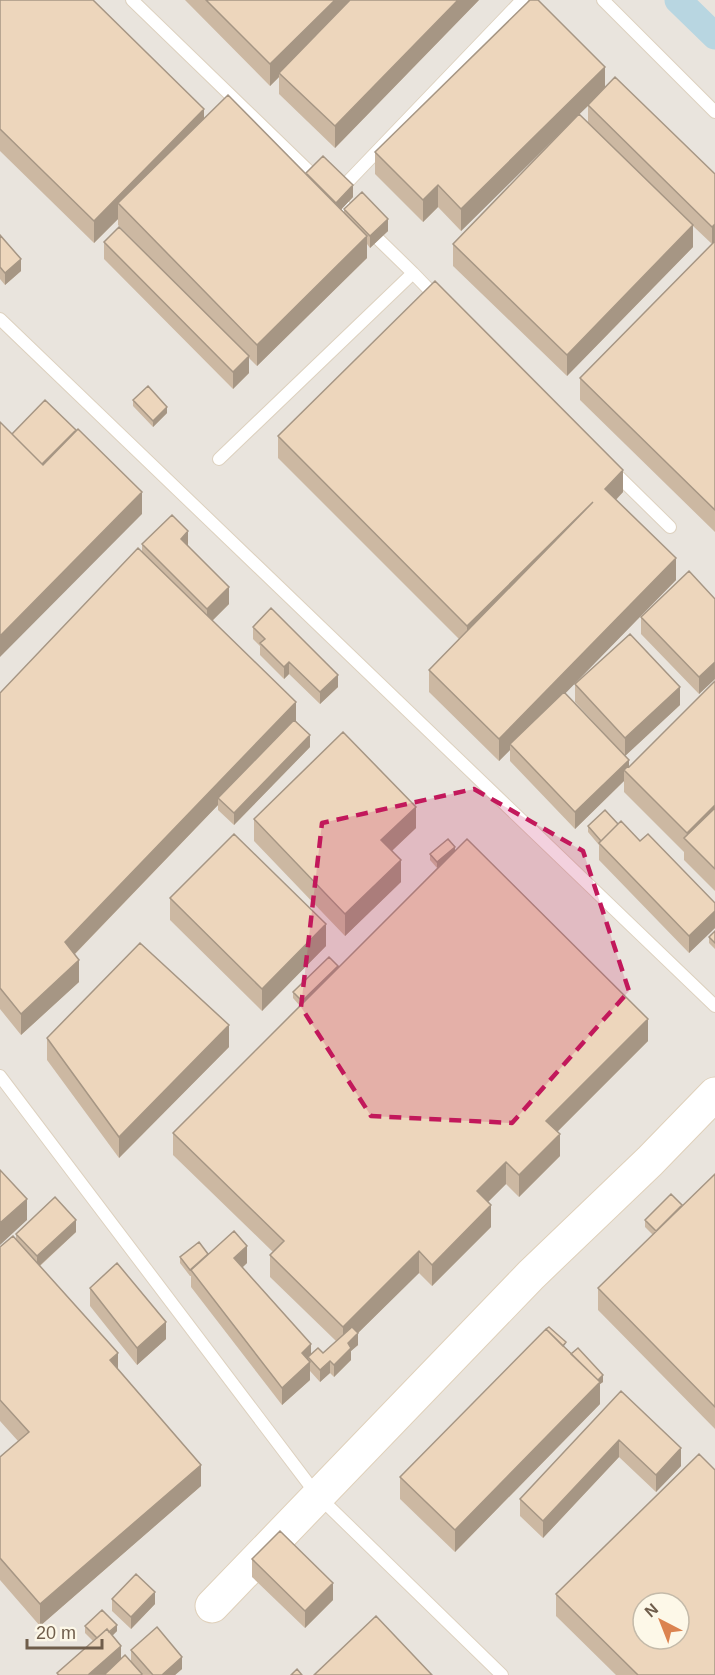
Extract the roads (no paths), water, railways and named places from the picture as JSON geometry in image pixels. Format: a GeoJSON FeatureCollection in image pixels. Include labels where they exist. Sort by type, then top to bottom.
{"type":"FeatureCollection","features":[{"type":"Feature","properties":{"kind":"street"},"geometry":{"type":"LineString","coordinates":[[212,1606],[531,1275],[650,1161],[715,1094]]}},
{"type":"Feature","properties":{"kind":"lane"},"geometry":{"type":"LineString","coordinates":[[132,0],[445,305]]}},
{"type":"Feature","properties":{"kind":"lane"},"geometry":{"type":"LineString","coordinates":[[334,196],[522,0]]}},
{"type":"Feature","properties":{"kind":"lane"},"geometry":{"type":"LineString","coordinates":[[603,0],[715,112]]}},
{"type":"Feature","properties":{"kind":"lane"},"geometry":{"type":"LineString","coordinates":[[219,459],[413,273]]}},
{"type":"Feature","properties":{"kind":"lane"},"geometry":{"type":"LineString","coordinates":[[0,319],[715,1006]]}},
{"type":"Feature","properties":{"kind":"lane"},"geometry":{"type":"LineString","coordinates":[[602,460],[670,527]]}},
{"type":"Feature","properties":{"kind":"lane"},"geometry":{"type":"LineString","coordinates":[[0,1076],[317,1495],[502,1675]]}},
{"type":"Feature","properties":{"kind":"waterway"},"geometry":{"type":"LineString","coordinates":[[678,0],[715,36]]}}]}
